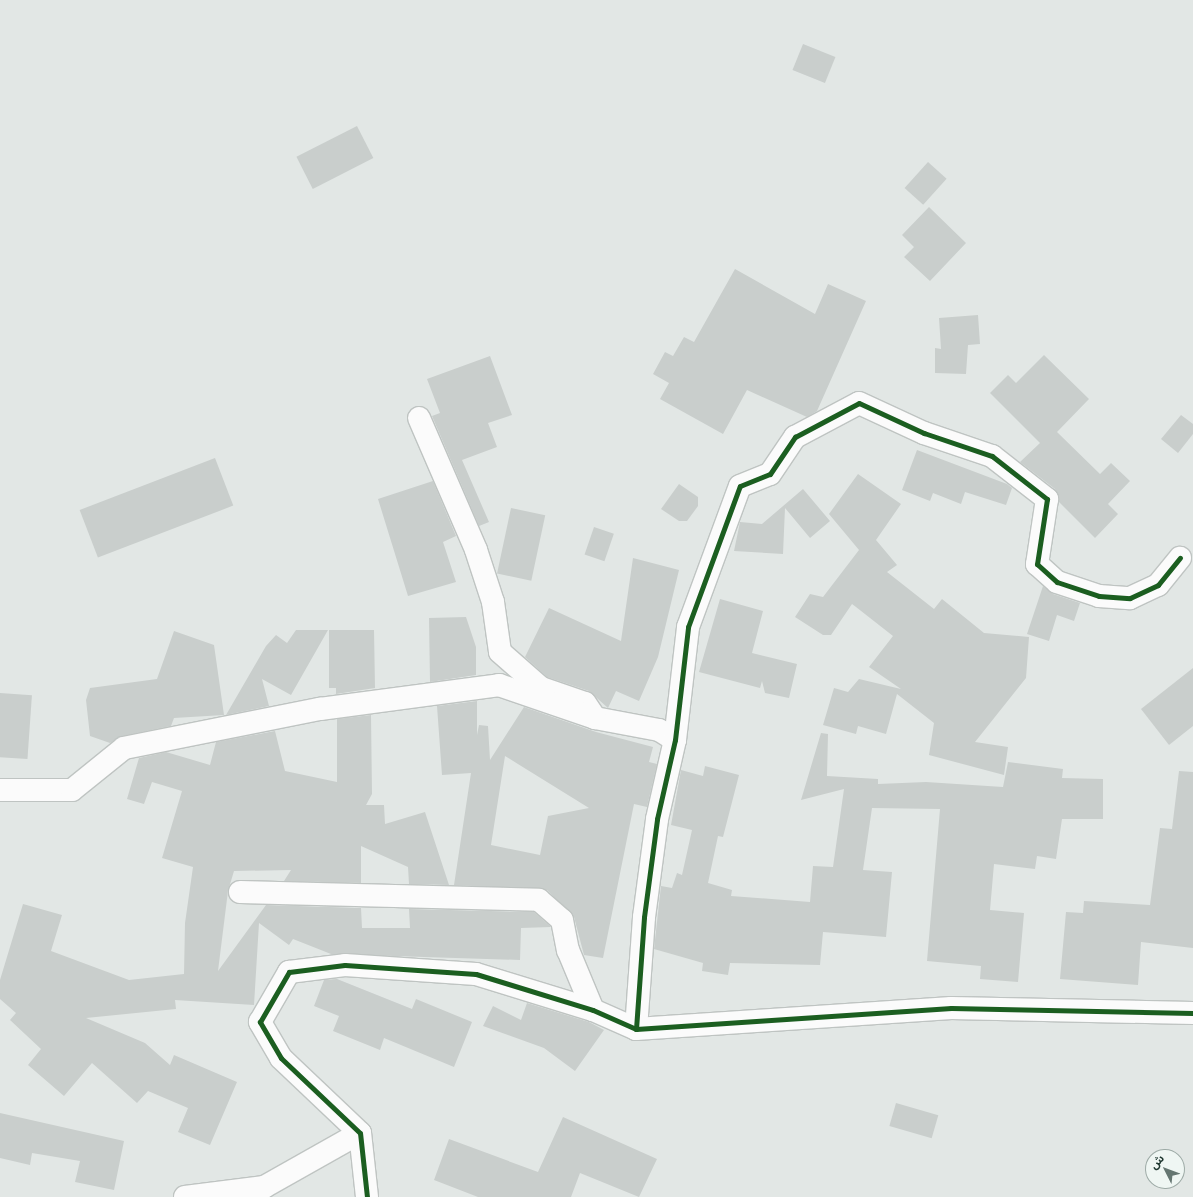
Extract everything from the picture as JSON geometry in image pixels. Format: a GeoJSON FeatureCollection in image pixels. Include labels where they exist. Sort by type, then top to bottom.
{"type":"FeatureCollection","features":[{"type":"Feature","properties":{"kind":"street"},"geometry":{"type":"LineString","coordinates":[[636,1029],[644,917],[657,819],[675,740],[688,627],[740,486],[770,474],[795,437],[859,403],[924,433],[992,456],[1047,499],[1037,564],[1057,582],[1099,596],[1130,598],[1158,585],[1180,558]]}},
{"type":"Feature","properties":{"kind":"street"},"geometry":{"type":"LineString","coordinates":[[419,418],[476,550],[494,602],[500,652],[541,688],[584,703],[595,718]]}},
{"type":"Feature","properties":{"kind":"street"},"geometry":{"type":"LineString","coordinates":[[0,790],[72,790],[124,748],[320,709],[499,685],[595,718],[659,730],[675,740]]}},
{"type":"Feature","properties":{"kind":"street"},"geometry":{"type":"LineString","coordinates":[[240,892],[539,900],[562,920],[568,950],[593,1010]]}},
{"type":"Feature","properties":{"kind":"street"},"geometry":{"type":"LineString","coordinates":[[368,1197],[360,1133],[281,1058],[260,1022],[289,972],[345,964],[476,974],[593,1010],[636,1029],[951,1008],[1193,1013]]}},
{"type":"Feature","properties":{"kind":"street"},"geometry":{"type":"LineString","coordinates":[[185,1197],[264,1187],[360,1133]]}},
{"type":"Feature","properties":{"kind":"building"},"geometry":{"type":"Polygon","coordinates":[[[803,44],[835,57],[825,83],[793,70],[803,44]]]}},
{"type":"Feature","properties":{"kind":"building"},"geometry":{"type":"Polygon","coordinates":[[[357,126],[373,158],[313,189],[296,157],[357,126]]]}},
{"type":"Feature","properties":{"kind":"building"},"geometry":{"type":"Polygon","coordinates":[[[928,162],[947,179],[923,205],[905,188],[928,162]]]}},
{"type":"Feature","properties":{"kind":"building"},"geometry":{"type":"Polygon","coordinates":[[[929,207],[966,243],[930,281],[904,257],[914,247],[902,235],[929,207]]]}},
{"type":"Feature","properties":{"kind":"building"},"geometry":{"type":"Polygon","coordinates":[[[735,269],[815,314],[828,284],[866,301],[817,411],[807,417],[747,390],[723,434],[660,399],[669,383],[653,374],[665,352],[673,356],[684,337],[694,342],[735,269]]]}},
{"type":"Feature","properties":{"kind":"building"},"geometry":{"type":"Polygon","coordinates":[[[978,315],[980,344],[968,345],[966,374],[935,373],[935,348],[941,349],[939,318],[978,315]]]}},
{"type":"Feature","properties":{"kind":"building"},"geometry":{"type":"Polygon","coordinates":[[[1044,355],[1089,399],[1057,432],[1100,474],[1111,463],[1130,481],[1108,504],[1118,514],[1095,538],[1059,502],[1055,489],[1020,462],[1040,443],[990,393],[1008,375],[1016,383],[1044,355]]]}},
{"type":"Feature","properties":{"kind":"building"},"geometry":{"type":"Polygon","coordinates":[[[490,356],[512,415],[488,423],[497,447],[462,460],[489,522],[479,526],[432,416],[440,413],[427,379],[490,356]]]}},
{"type":"Feature","properties":{"kind":"building"},"geometry":{"type":"Polygon","coordinates":[[[1181,415],[1193,424],[1193,434],[1178,453],[1161,439],[1181,415]]]}},
{"type":"Feature","properties":{"kind":"building"},"geometry":{"type":"Polygon","coordinates":[[[917,450],[1007,484],[1012,488],[1006,505],[965,492],[961,504],[933,493],[930,501],[902,490],[917,450]]]}},
{"type":"Feature","properties":{"kind":"building"},"geometry":{"type":"Polygon","coordinates":[[[215,458],[233,506],[98,558],[80,510],[215,458]]]}},
{"type":"Feature","properties":{"kind":"building"},"geometry":{"type":"Polygon","coordinates":[[[858,474],[901,504],[876,540],[897,565],[887,572],[934,609],[942,599],[984,633],[1029,637],[1026,678],[975,742],[1008,747],[1004,775],[929,755],[934,723],[897,694],[886,734],[858,726],[856,734],[823,725],[834,688],[848,692],[859,679],[901,689],[869,667],[893,636],[852,604],[831,635],[823,635],[795,617],[810,594],[823,597],[859,550],[829,514],[858,474]]]}},
{"type":"Feature","properties":{"kind":"building"},"geometry":{"type":"Polygon","coordinates":[[[433,481],[456,536],[443,542],[456,582],[408,596],[378,499],[433,481]]]}},
{"type":"Feature","properties":{"kind":"building"},"geometry":{"type":"Polygon","coordinates":[[[679,484],[698,497],[698,506],[687,521],[679,521],[661,509],[679,484]]]}},
{"type":"Feature","properties":{"kind":"building"},"geometry":{"type":"Polygon","coordinates":[[[803,489],[830,521],[810,538],[785,508],[783,554],[734,551],[740,522],[762,524],[803,489]]]}},
{"type":"Feature","properties":{"kind":"building"},"geometry":{"type":"Polygon","coordinates":[[[511,508],[545,515],[531,581],[497,574],[511,508]]]}},
{"type":"Feature","properties":{"kind":"building"},"geometry":{"type":"Polygon","coordinates":[[[594,527],[614,534],[604,561],[585,554],[594,527]]]}},
{"type":"Feature","properties":{"kind":"building"},"geometry":{"type":"Polygon","coordinates":[[[633,558],[679,570],[658,657],[639,701],[616,691],[608,708],[589,691],[547,677],[525,657],[549,608],[621,641],[633,558]]]}},
{"type":"Feature","properties":{"kind":"building"},"geometry":{"type":"Polygon","coordinates":[[[1043,586],[1053,594],[1080,603],[1074,621],[1057,615],[1049,641],[1027,634],[1043,586]]]}},
{"type":"Feature","properties":{"kind":"building"},"geometry":{"type":"Polygon","coordinates":[[[720,599],[763,611],[752,653],[797,664],[789,698],[765,693],[762,681],[760,688],[699,672],[720,599]]]}},
{"type":"Feature","properties":{"kind":"building"},"geometry":{"type":"Polygon","coordinates":[[[466,617],[476,647],[476,675],[430,682],[429,618],[466,617]]]}},
{"type":"Feature","properties":{"kind":"building"},"geometry":{"type":"Polygon","coordinates":[[[296,630],[328,630],[291,695],[262,679],[269,706],[226,715],[266,646],[276,635],[287,643],[296,630]]]}},
{"type":"Feature","properties":{"kind":"building"},"geometry":{"type":"Polygon","coordinates":[[[329,630],[374,630],[375,688],[336,694],[336,688],[329,688],[329,630]]]}},
{"type":"Feature","properties":{"kind":"building"},"geometry":{"type":"Polygon","coordinates":[[[174,631],[214,645],[224,715],[174,718],[171,726],[122,736],[110,743],[90,736],[86,700],[90,688],[157,679],[174,631]]]}},
{"type":"Feature","properties":{"kind":"building"},"geometry":{"type":"Polygon","coordinates":[[[1193,668],[1193,726],[1169,745],[1141,709],[1193,668]]]}},
{"type":"Feature","properties":{"kind":"building"},"geometry":{"type":"Polygon","coordinates":[[[0,693],[32,695],[27,759],[0,757],[0,693]]]}},
{"type":"Feature","properties":{"kind":"building"},"geometry":{"type":"Polygon","coordinates":[[[477,701],[477,735],[479,725],[488,726],[490,760],[524,707],[596,732],[653,747],[649,762],[657,764],[647,807],[634,804],[603,958],[584,955],[574,917],[547,890],[454,885],[471,773],[442,775],[437,706],[477,701]],[[505,756],[491,845],[540,855],[548,816],[589,808],[505,756]]]}},
{"type":"Feature","properties":{"kind":"building"},"geometry":{"type":"Polygon","coordinates":[[[371,715],[372,794],[366,805],[384,805],[385,824],[425,812],[449,885],[409,884],[408,867],[361,846],[361,883],[284,881],[291,870],[234,871],[228,891],[218,971],[266,905],[361,908],[362,928],[410,928],[409,909],[534,912],[551,927],[521,928],[520,960],[331,954],[293,939],[289,945],[259,923],[254,1005],[175,1000],[176,1009],[86,1018],[145,1043],[170,1065],[174,1055],[237,1082],[210,1145],[178,1132],[188,1108],[148,1091],[137,1103],[92,1063],[64,1096],[28,1065],[41,1049],[10,1020],[16,1013],[0,999],[0,980],[23,904],[62,915],[51,951],[129,980],[184,974],[185,923],[193,867],[162,858],[182,791],[152,782],[144,804],[127,799],[139,758],[166,752],[210,765],[216,742],[275,731],[285,771],[337,782],[337,719],[371,715]]]}},
{"type":"Feature","properties":{"kind":"building"},"geometry":{"type":"Polygon","coordinates":[[[821,733],[828,734],[827,776],[878,779],[878,784],[926,782],[1003,787],[1008,762],[1063,769],[1062,778],[1103,779],[1103,819],[1062,819],[1056,859],[1037,856],[1035,869],[994,864],[990,910],[1024,913],[1018,982],[980,979],[981,966],[927,961],[940,809],[872,808],[863,870],[892,872],[886,937],[823,932],[820,965],[730,963],[728,975],[702,971],[703,963],[654,949],[661,886],[672,888],[677,873],[682,875],[692,830],[671,825],[681,770],[703,776],[705,766],[739,775],[723,837],[718,836],[708,883],[732,890],[731,896],[810,902],[813,866],[833,867],[844,789],[801,800],[821,733]]]}},
{"type":"Feature","properties":{"kind":"building"},"geometry":{"type":"Polygon","coordinates":[[[1179,771],[1193,772],[1193,948],[1141,942],[1138,985],[1060,979],[1066,912],[1083,913],[1084,901],[1150,905],[1160,828],[1172,829],[1179,771]]]}},
{"type":"Feature","properties":{"kind":"building"},"geometry":{"type":"Polygon","coordinates":[[[337,979],[412,1009],[416,999],[472,1022],[454,1067],[384,1038],[380,1050],[333,1031],[339,1016],[314,1006],[324,980],[337,979]]]}},
{"type":"Feature","properties":{"kind":"building"},"geometry":{"type":"Polygon","coordinates":[[[527,1003],[589,1022],[604,1030],[575,1071],[544,1048],[483,1026],[493,1006],[521,1020],[527,1003]]]}},
{"type":"Feature","properties":{"kind":"building"},"geometry":{"type":"Polygon","coordinates":[[[896,1103],[938,1115],[932,1138],[889,1126],[896,1103]]]}},
{"type":"Feature","properties":{"kind":"building"},"geometry":{"type":"Polygon","coordinates":[[[0,1113],[124,1141],[114,1190],[75,1182],[80,1161],[32,1153],[30,1165],[0,1158],[0,1113]]]}},
{"type":"Feature","properties":{"kind":"building"},"geometry":{"type":"Polygon","coordinates":[[[563,1117],[657,1159],[639,1197],[580,1173],[571,1197],[478,1197],[434,1180],[449,1139],[538,1172],[563,1117]]]}},
{"type":"Feature","properties":{"kind":"cycle path"},"geometry":{"type":"LineString","coordinates":[[636,1029],[644,917],[657,819],[675,740],[688,627],[740,486],[770,474],[795,437],[859,403],[924,433],[992,456],[1047,499],[1037,564],[1057,582],[1099,596],[1130,598],[1158,585],[1180,558]]}},
{"type":"Feature","properties":{"kind":"cycle path"},"geometry":{"type":"LineString","coordinates":[[367,1197],[360,1133],[281,1058],[260,1022],[289,972],[345,965],[476,974],[593,1010],[636,1029],[951,1008],[1193,1013]]}}]}
